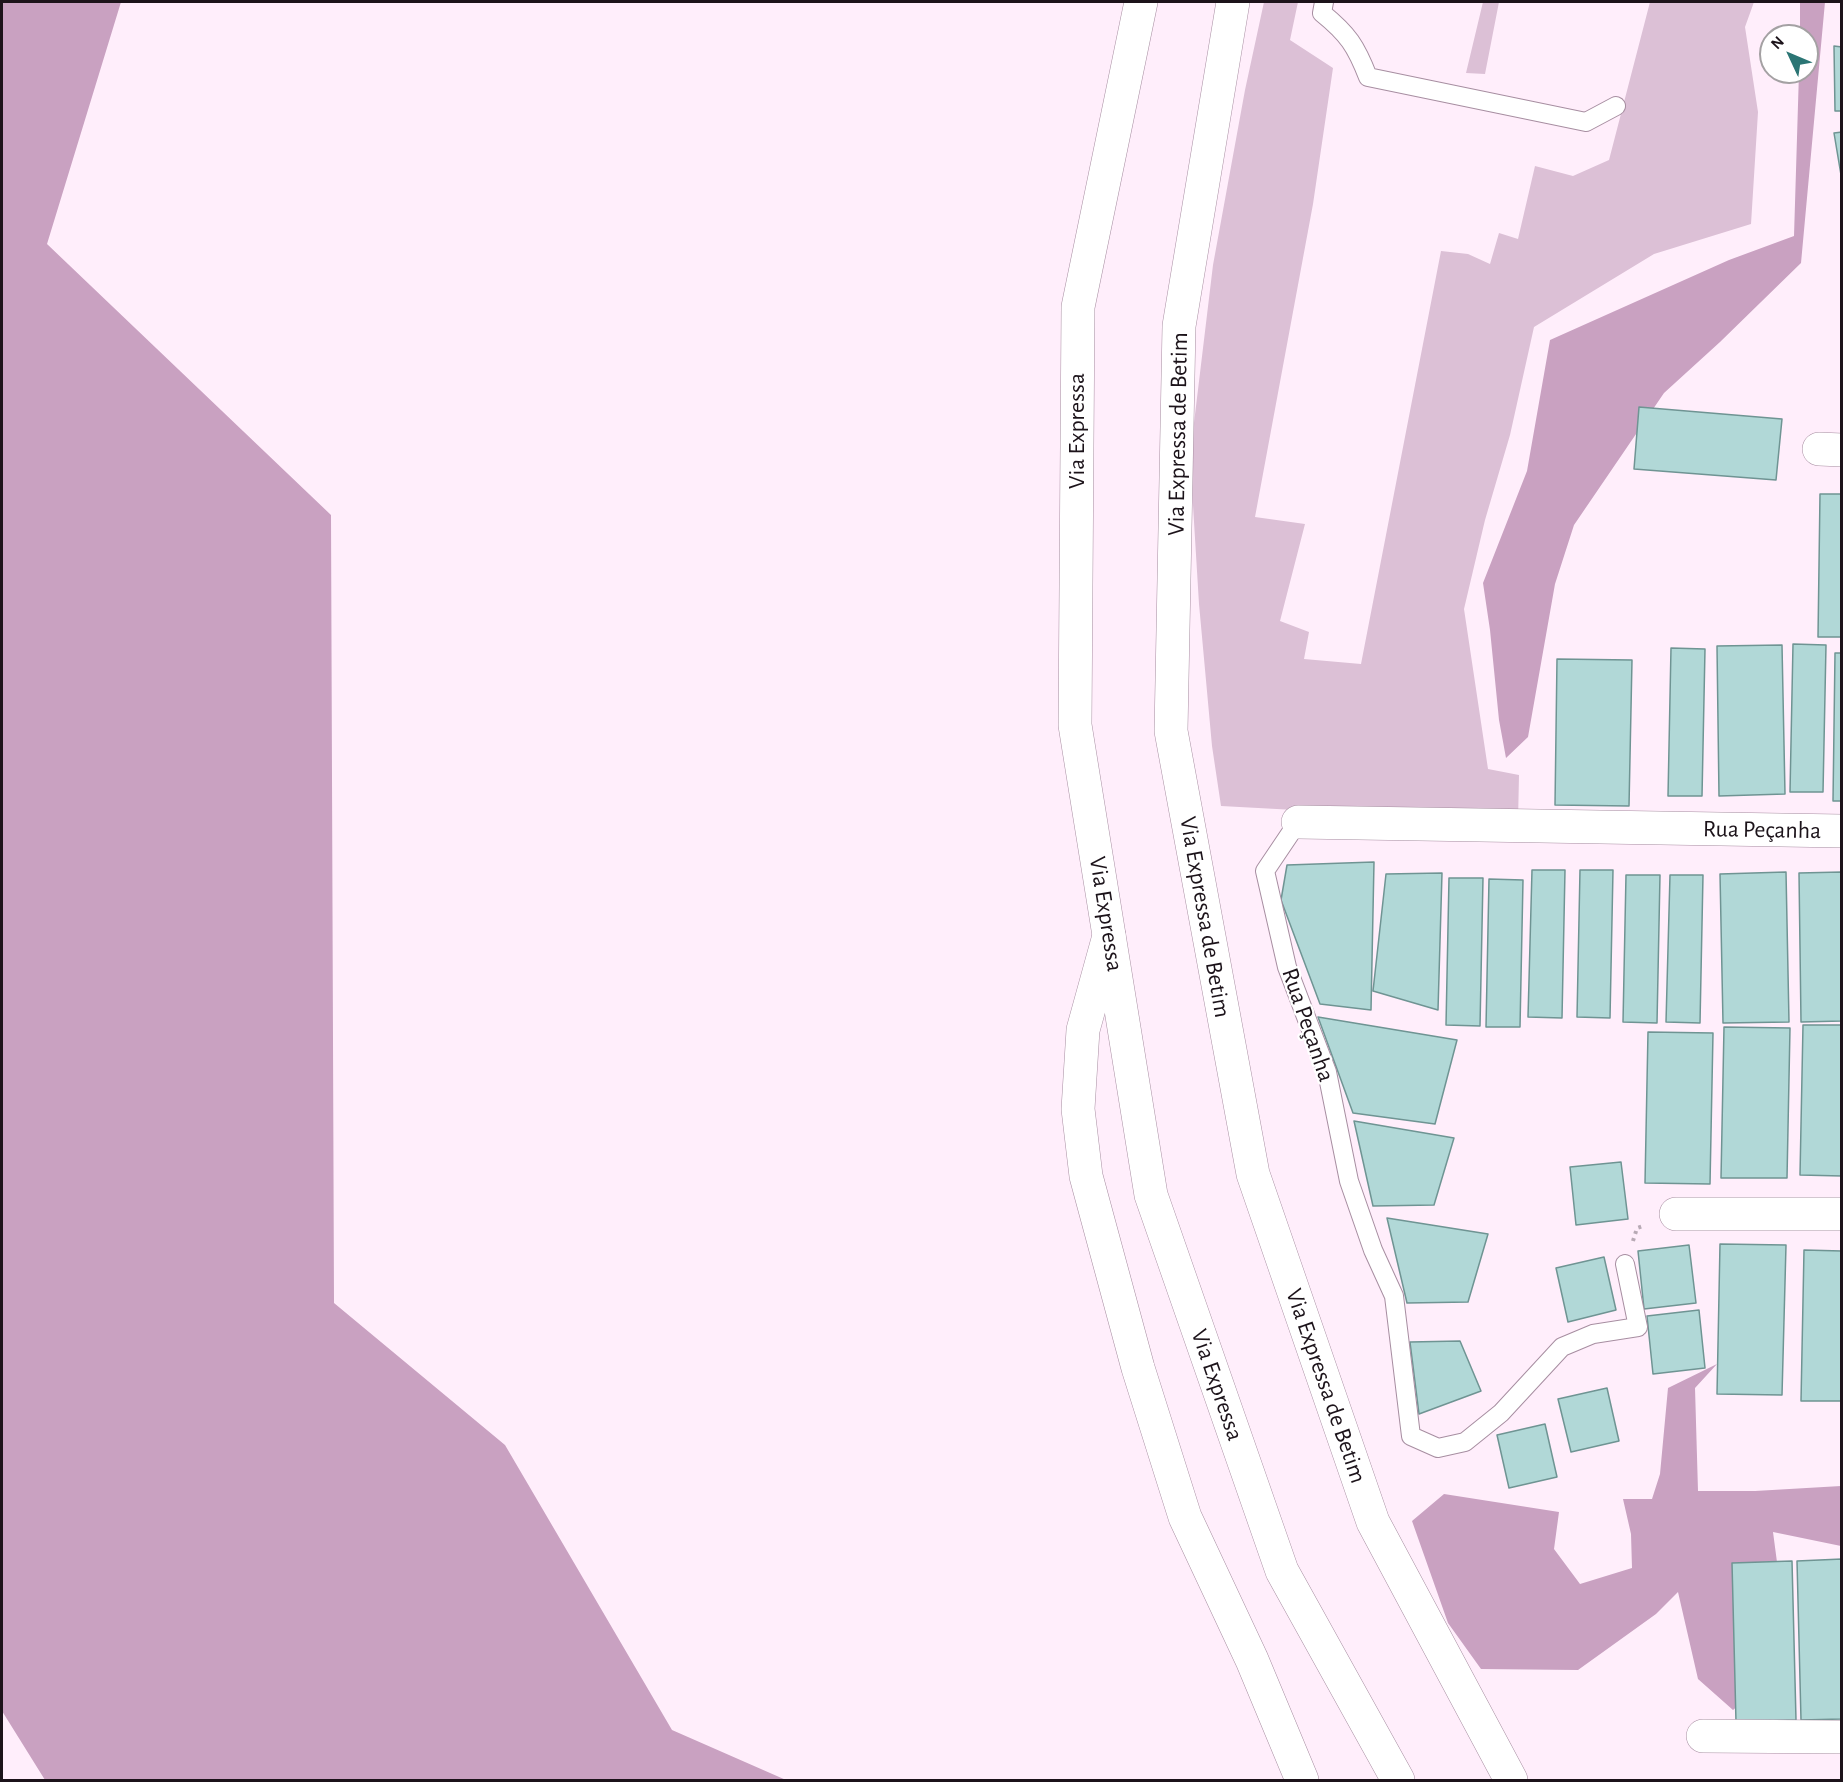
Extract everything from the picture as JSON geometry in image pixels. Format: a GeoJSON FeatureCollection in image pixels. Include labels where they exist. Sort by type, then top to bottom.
{"type":"FeatureCollection","features":[{"type":"Feature","properties":{"kind":"main road","name":"Via Expressa"},"geometry":{"type":"LineString","coordinates":[[1142,2],[1078,307],[1075,725],[1151,1195],[1282,1571],[1398,1780]]}},
{"type":"Feature","properties":{"kind":"main road","name":"Via Expressa de Betim"},"geometry":{"type":"LineString","coordinates":[[1233,2],[1179,326],[1171,731],[1252,1174],[1373,1522],[1511,1780]]}},
{"type":"Feature","properties":{"kind":"main road","name":"Rua Peçanha"},"geometry":{"type":"LineString","coordinates":[[1298,822],[1842,831]]}},
{"type":"Feature","properties":{"kind":"main road"},"geometry":{"type":"LineString","coordinates":[[1109,936],[1083,1030],[1078,1109],[1086,1176],[1138,1368],[1185,1517],[1252,1660],[1302,1780]]}},
{"type":"Feature","properties":{"kind":"main road"},"geometry":{"type":"LineString","coordinates":[[1676,1214],[1842,1214]]}},
{"type":"Feature","properties":{"kind":"main road"},"geometry":{"type":"LineString","coordinates":[[1703,1736],[1842,1737]]}},
{"type":"Feature","properties":{"kind":"lane"},"geometry":{"type":"LineString","coordinates":[[1324,2],[1322,13],[1341,28],[1357,49],[1368,77],[1586,122],[1616,106]]}},
{"type":"Feature","properties":{"kind":"lane","name":"Rua Peçanha"},"geometry":{"type":"LineString","coordinates":[[1298,822],[1265,871],[1287,967],[1327,1072],[1349,1181],[1373,1250],[1394,1296],[1411,1436],[1438,1448],[1465,1442],[1501,1413],[1562,1347],[1593,1334],[1638,1327],[1625,1264]]}},
{"type":"Feature","properties":{"kind":"shaded area"},"geometry":{"type":"Polygon","coordinates":[[[2,2],[121,2],[47,244],[331,515],[334,1303],[505,1445],[672,1730],[786,1780],[45,1780],[2,1711],[2,2]]]}},
{"type":"Feature","properties":{"kind":"shaded area"},"geometry":{"type":"Polygon","coordinates":[[[1264,2],[1298,2],[1290,40],[1333,68],[1313,204],[1255,517],[1305,524],[1280,621],[1309,632],[1304,659],[1361,664],[1441,251],[1468,254],[1490,264],[1499,233],[1518,239],[1535,166],[1573,176],[1609,160],[1650,2],[1754,2],[1745,27],[1758,112],[1751,224],[1654,254],[1534,327],[1510,435],[1485,520],[1464,609],[1488,769],[1519,775],[1518,822],[1221,806],[1212,746],[1199,604],[1190,456],[1213,265],[1245,90],[1264,2]]]}},
{"type":"Feature","properties":{"kind":"shaded area"},"geometry":{"type":"Polygon","coordinates":[[[1483,2],[1499,2],[1485,74],[1466,73],[1483,2]]]}},
{"type":"Feature","properties":{"kind":"shaded area"},"geometry":{"type":"Polygon","coordinates":[[[1800,2],[1825,2],[1819,67],[1819,24],[1800,24],[1800,2]]]}},
{"type":"Feature","properties":{"kind":"shaded area"},"geometry":{"type":"Polygon","coordinates":[[[1799,84],[1817,84],[1801,263],[1664,393],[1574,525],[1555,584],[1528,737],[1506,758],[1499,720],[1483,583],[1527,471],[1550,340],[1729,260],[1794,236],[1799,84]]]}},
{"type":"Feature","properties":{"kind":"shaded area"},"geometry":{"type":"Polygon","coordinates":[[[1717,1364],[1695,1388],[1698,1491],[1755,1491],[1841,1486],[1841,1546],[1773,1532],[1784,1615],[1760,1687],[1733,1710],[1698,1679],[1678,1592],[1656,1614],[1578,1670],[1481,1669],[1448,1623],[1412,1521],[1444,1494],[1559,1512],[1554,1549],[1580,1584],[1632,1568],[1631,1534],[1623,1499],[1652,1499],[1660,1474],[1668,1388],[1717,1364]]]}},
{"type":"Feature","properties":{"kind":"building"},"geometry":{"type":"Polygon","coordinates":[[[1834,46],[1842,47],[1842,111],[1835,111],[1834,46]]]}},
{"type":"Feature","properties":{"kind":"building"},"geometry":{"type":"Polygon","coordinates":[[[1842,132],[1842,181],[1834,133],[1842,132]]]}},
{"type":"Feature","properties":{"kind":"building"},"geometry":{"type":"Polygon","coordinates":[[[1639,407],[1782,419],[1776,480],[1634,469],[1639,407]]]}},
{"type":"Feature","properties":{"kind":"building"},"geometry":{"type":"Polygon","coordinates":[[[1820,494],[1842,494],[1842,637],[1818,637],[1820,494]]]}},
{"type":"Feature","properties":{"kind":"building"},"geometry":{"type":"Polygon","coordinates":[[[1793,644],[1826,645],[1823,792],[1790,792],[1793,644]]]}},
{"type":"Feature","properties":{"kind":"building"},"geometry":{"type":"Polygon","coordinates":[[[1782,645],[1785,794],[1719,796],[1717,646],[1782,645]]]}},
{"type":"Feature","properties":{"kind":"building"},"geometry":{"type":"Polygon","coordinates":[[[1671,648],[1705,649],[1702,796],[1668,796],[1671,648]]]}},
{"type":"Feature","properties":{"kind":"building"},"geometry":{"type":"Polygon","coordinates":[[[1835,653],[1842,653],[1842,801],[1833,801],[1835,653]]]}},
{"type":"Feature","properties":{"kind":"building"},"geometry":{"type":"Polygon","coordinates":[[[1557,659],[1632,660],[1629,806],[1555,805],[1557,659]]]}},
{"type":"Feature","properties":{"kind":"building"},"geometry":{"type":"Polygon","coordinates":[[[1374,862],[1371,1010],[1320,1004],[1281,900],[1287,865],[1374,862]]]}},
{"type":"Feature","properties":{"kind":"building"},"geometry":{"type":"Polygon","coordinates":[[[1532,870],[1565,870],[1562,1018],[1528,1017],[1532,870]]]}},
{"type":"Feature","properties":{"kind":"building"},"geometry":{"type":"Polygon","coordinates":[[[1580,870],[1613,870],[1610,1018],[1577,1017],[1580,870]]]}},
{"type":"Feature","properties":{"kind":"building"},"geometry":{"type":"Polygon","coordinates":[[[1786,872],[1789,1022],[1723,1023],[1720,874],[1786,872]]]}},
{"type":"Feature","properties":{"kind":"building"},"geometry":{"type":"Polygon","coordinates":[[[1842,872],[1842,1021],[1801,1022],[1799,873],[1842,872]]]}},
{"type":"Feature","properties":{"kind":"building"},"geometry":{"type":"Polygon","coordinates":[[[1442,873],[1438,1010],[1373,991],[1386,874],[1442,873]]]}},
{"type":"Feature","properties":{"kind":"building"},"geometry":{"type":"Polygon","coordinates":[[[1626,875],[1660,875],[1657,1023],[1623,1022],[1626,875]]]}},
{"type":"Feature","properties":{"kind":"building"},"geometry":{"type":"Polygon","coordinates":[[[1670,875],[1703,875],[1700,1023],[1666,1022],[1670,875]]]}},
{"type":"Feature","properties":{"kind":"building"},"geometry":{"type":"Polygon","coordinates":[[[1449,878],[1483,878],[1480,1026],[1446,1025],[1449,878]]]}},
{"type":"Feature","properties":{"kind":"building"},"geometry":{"type":"Polygon","coordinates":[[[1489,879],[1523,880],[1520,1027],[1486,1027],[1489,879]]]}},
{"type":"Feature","properties":{"kind":"building"},"geometry":{"type":"Polygon","coordinates":[[[1318,1017],[1457,1040],[1435,1124],[1353,1113],[1318,1017]]]}},
{"type":"Feature","properties":{"kind":"building"},"geometry":{"type":"Polygon","coordinates":[[[1803,1025],[1842,1025],[1842,1176],[1800,1175],[1803,1025]]]}},
{"type":"Feature","properties":{"kind":"building"},"geometry":{"type":"Polygon","coordinates":[[[1724,1027],[1790,1028],[1787,1178],[1721,1178],[1724,1027]]]}},
{"type":"Feature","properties":{"kind":"building"},"geometry":{"type":"Polygon","coordinates":[[[1648,1032],[1713,1033],[1710,1184],[1645,1183],[1648,1032]]]}},
{"type":"Feature","properties":{"kind":"building"},"geometry":{"type":"Polygon","coordinates":[[[1354,1121],[1454,1138],[1434,1205],[1373,1206],[1354,1121]]]}},
{"type":"Feature","properties":{"kind":"building"},"geometry":{"type":"Polygon","coordinates":[[[1621,1162],[1628,1219],[1576,1225],[1570,1167],[1621,1162]]]}},
{"type":"Feature","properties":{"kind":"building"},"geometry":{"type":"Polygon","coordinates":[[[1387,1218],[1488,1234],[1468,1302],[1407,1303],[1387,1218]]]}},
{"type":"Feature","properties":{"kind":"building"},"geometry":{"type":"Polygon","coordinates":[[[1720,1244],[1786,1245],[1782,1395],[1717,1394],[1720,1244]]]}},
{"type":"Feature","properties":{"kind":"building"},"geometry":{"type":"Polygon","coordinates":[[[1689,1245],[1696,1303],[1644,1309],[1638,1251],[1689,1245]]]}},
{"type":"Feature","properties":{"kind":"building"},"geometry":{"type":"Polygon","coordinates":[[[1804,1250],[1842,1251],[1842,1401],[1801,1401],[1804,1250]]]}},
{"type":"Feature","properties":{"kind":"building"},"geometry":{"type":"Polygon","coordinates":[[[1604,1257],[1616,1310],[1568,1322],[1556,1268],[1604,1257]]]}},
{"type":"Feature","properties":{"kind":"building"},"geometry":{"type":"Polygon","coordinates":[[[1699,1310],[1705,1368],[1653,1374],[1647,1316],[1699,1310]]]}},
{"type":"Feature","properties":{"kind":"building"},"geometry":{"type":"Polygon","coordinates":[[[1460,1341],[1481,1391],[1419,1414],[1410,1342],[1460,1341]]]}},
{"type":"Feature","properties":{"kind":"building"},"geometry":{"type":"Polygon","coordinates":[[[1607,1388],[1619,1441],[1571,1452],[1558,1399],[1607,1388]]]}},
{"type":"Feature","properties":{"kind":"building"},"geometry":{"type":"Polygon","coordinates":[[[1545,1424],[1557,1477],[1509,1488],[1497,1435],[1545,1424]]]}},
{"type":"Feature","properties":{"kind":"building"},"geometry":{"type":"Polygon","coordinates":[[[1842,1559],[1842,1719],[1801,1720],[1797,1561],[1842,1559]]]}},
{"type":"Feature","properties":{"kind":"building"},"geometry":{"type":"Polygon","coordinates":[[[1792,1561],[1796,1720],[1736,1722],[1732,1563],[1792,1561]]]}}]}
